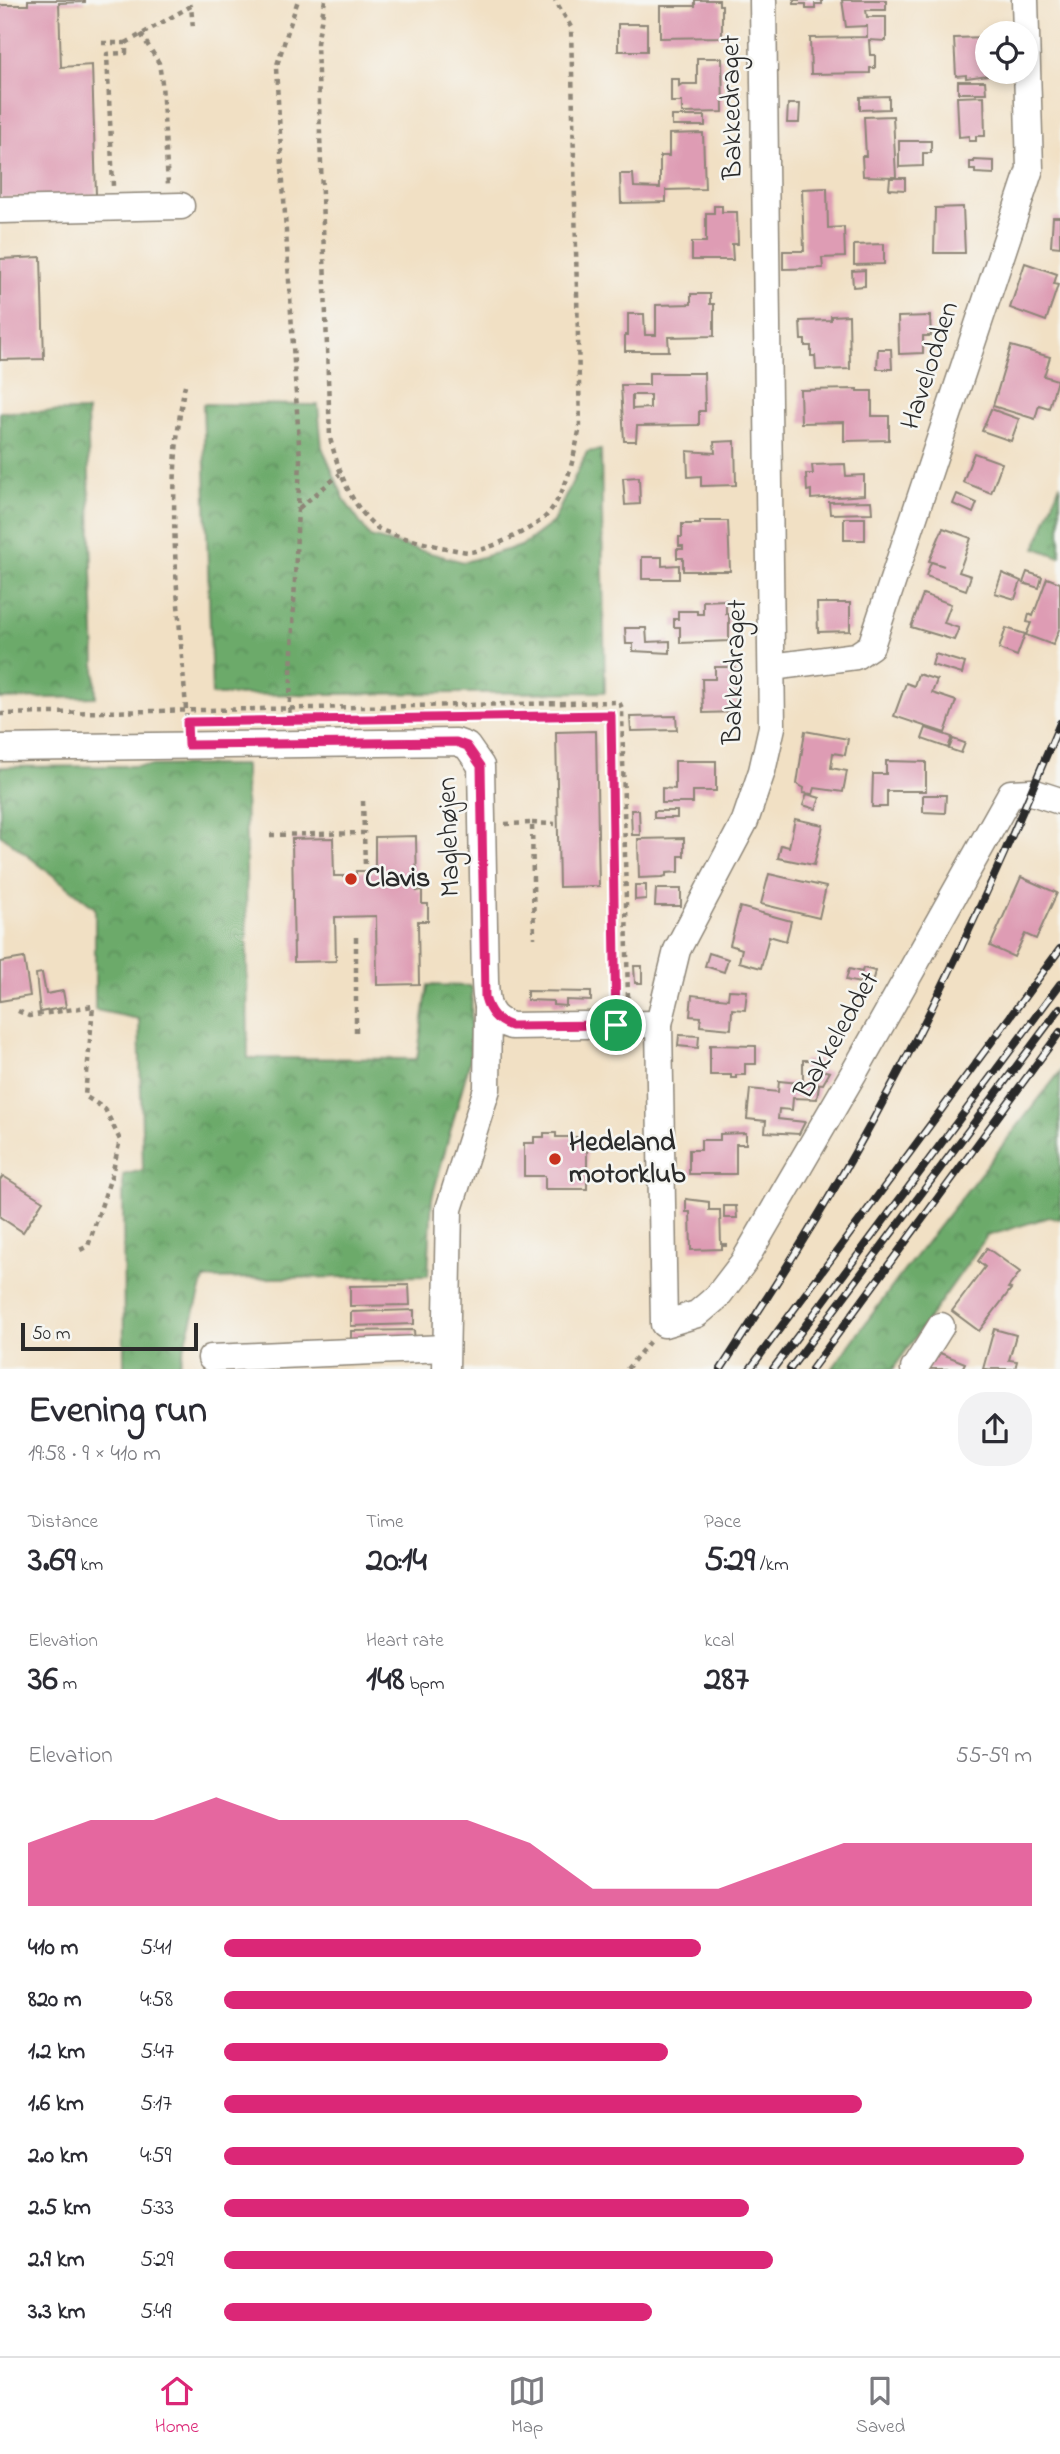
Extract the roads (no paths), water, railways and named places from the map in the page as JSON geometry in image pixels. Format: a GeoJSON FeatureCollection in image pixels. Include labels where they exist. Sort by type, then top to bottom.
{"type":"FeatureCollection","features":[{"type":"Feature","properties":{"kind":"street","name":"Bakkedraget"},"geometry":{"type":"LineString","coordinates":[[664,1324],[659,1024],[677,950],[745,821],[762,771],[772,727],[764,0]]}},
{"type":"Feature","properties":{"kind":"street","name":"Havelodden"},"geometry":{"type":"LineString","coordinates":[[772,667],[856,656],[871,646],[1030,169],[1025,0]]}},
{"type":"Feature","properties":{"kind":"street"},"geometry":{"type":"LineString","coordinates":[[0,209],[175,207]]}},
{"type":"Feature","properties":{"kind":"street","name":"Maglehøjen"},"geometry":{"type":"LineString","coordinates":[[0,748],[188,734],[456,742],[467,746],[481,766],[485,981],[488,1010],[487,1089],[449,1209],[445,1358]]}},
{"type":"Feature","properties":{"kind":"street","name":"Bakkeleddet"},"geometry":{"type":"LineString","coordinates":[[664,1324],[697,1314],[717,1297],[743,1263],[1011,793],[1032,792],[1060,801]]}},
{"type":"Feature","properties":{"kind":"street"},"geometry":{"type":"LineString","coordinates":[[488,1010],[502,1023],[511,1026],[659,1024]]}},
{"type":"Feature","properties":{"kind":"street"},"geometry":{"type":"LineString","coordinates":[[914,1369],[941,1326]]}},
{"type":"Feature","properties":{"kind":"street"},"geometry":{"type":"LineString","coordinates":[[211,1358],[445,1358]]}},
{"type":"Feature","properties":{"kind":"railway"},"geometry":{"type":"LineString","coordinates":[[721,1369],[823,1207],[905,1060],[975,917],[1060,723]]}},
{"type":"Feature","properties":{"kind":"railway"},"geometry":{"type":"LineString","coordinates":[[750,1369],[1060,949]]}},
{"type":"Feature","properties":{"kind":"railway"},"geometry":{"type":"LineString","coordinates":[[773,1369],[1060,984]]}},
{"type":"Feature","properties":{"kind":"railway"},"geometry":{"type":"LineString","coordinates":[[790,1369],[1060,1008]]}},
{"type":"Feature","properties":{"kind":"railway"},"geometry":{"type":"LineString","coordinates":[[812,1369],[1060,1032]]}},
{"type":"Feature","properties":{"kind":"place","name":"Clavis"},"geometry":{"type":"Point","coordinates":[351,879]}},
{"type":"Feature","properties":{"kind":"place","name":"Hedeland motorklub"},"geometry":{"type":"Point","coordinates":[555,1159]}}]}
